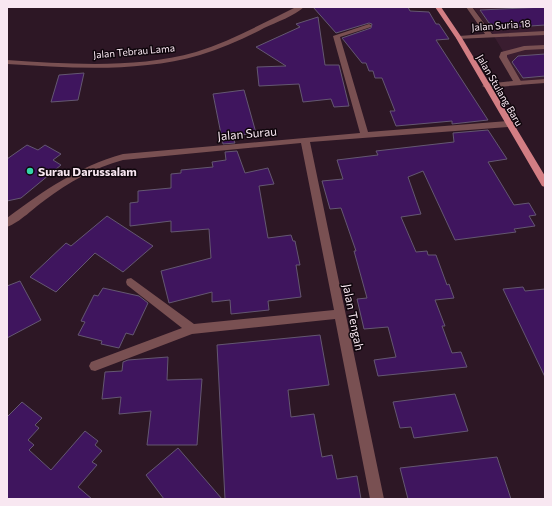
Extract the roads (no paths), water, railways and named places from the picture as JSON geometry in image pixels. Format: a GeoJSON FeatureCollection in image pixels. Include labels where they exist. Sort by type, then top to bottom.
{"type":"FeatureCollection","features":[{"type":"Feature","properties":{"kind":"main road","name":"Jalan Stulang Baru"},"geometry":{"type":"LineString","coordinates":[[438,7],[459,38],[508,124],[545,184]]}},
{"type":"Feature","properties":{"kind":"street","name":"Jalan Tebrau Lama"},"geometry":{"type":"LineString","coordinates":[[7,62],[76,65],[151,61],[184,57],[257,29],[301,7]]}},
{"type":"Feature","properties":{"kind":"street"},"geometry":{"type":"LineString","coordinates":[[469,7],[490,36]]}},
{"type":"Feature","properties":{"kind":"street"},"geometry":{"type":"LineString","coordinates":[[365,135],[336,36],[368,26]]}},
{"type":"Feature","properties":{"kind":"street","name":"Jalan Suria 18"},"geometry":{"type":"LineString","coordinates":[[459,38],[545,32]]}},
{"type":"Feature","properties":{"kind":"street"},"geometry":{"type":"LineString","coordinates":[[518,84],[503,57],[504,54],[524,48],[545,47]]}},
{"type":"Feature","properties":{"kind":"street"},"geometry":{"type":"LineString","coordinates":[[486,86],[545,81]]}},
{"type":"Feature","properties":{"kind":"street","name":"Jalan Surau"},"geometry":{"type":"LineString","coordinates":[[7,223],[66,180],[100,163],[130,157],[305,140],[508,124]]}},
{"type":"Feature","properties":{"kind":"street","name":"Jalan Tengah"},"geometry":{"type":"LineString","coordinates":[[305,140],[377,499]]}},
{"type":"Feature","properties":{"kind":"street"},"geometry":{"type":"LineString","coordinates":[[131,282],[192,329]]}},
{"type":"Feature","properties":{"kind":"street"},"geometry":{"type":"LineString","coordinates":[[95,366],[192,329],[340,314]]}},
{"type":"Feature","properties":{"kind":"place","name":"Surau Darussalam"},"geometry":{"type":"Point","coordinates":[30,171]}}]}
